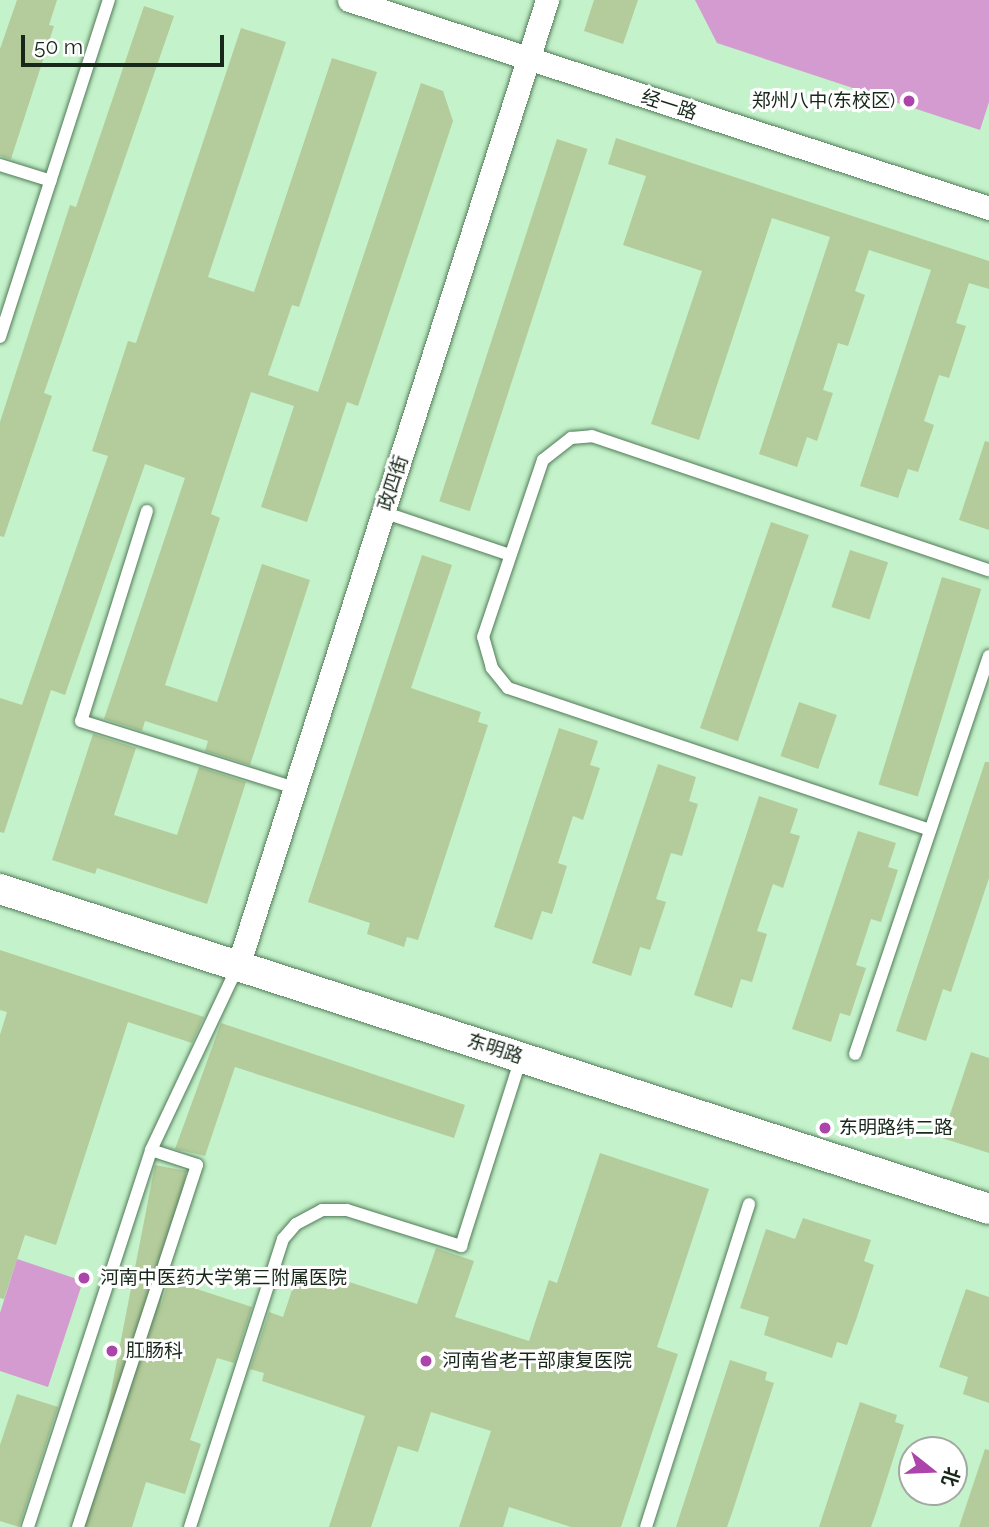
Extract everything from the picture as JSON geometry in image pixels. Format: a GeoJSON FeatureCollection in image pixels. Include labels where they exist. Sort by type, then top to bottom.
{"type":"FeatureCollection","features":[{"type":"Feature","properties":{"kind":"street","name":"经一路"},"geometry":{"type":"LineString","coordinates":[[349,0],[989,208]]}},
{"type":"Feature","properties":{"kind":"street","name":"政四街"},"geometry":{"type":"LineString","coordinates":[[238,966],[547,0]]}},
{"type":"Feature","properties":{"kind":"street","name":"东明路"},"geometry":{"type":"LineString","coordinates":[[0,889],[989,1209]]}},
{"type":"Feature","properties":{"kind":"lane"},"geometry":{"type":"LineString","coordinates":[[0,337],[109,0]]}},
{"type":"Feature","properties":{"kind":"lane"},"geometry":{"type":"LineString","coordinates":[[0,164],[51,181]]}},
{"type":"Feature","properties":{"kind":"lane"},"geometry":{"type":"LineString","coordinates":[[930,830],[508,688],[492,668],[483,637],[543,460],[571,438],[592,436],[989,570]]}},
{"type":"Feature","properties":{"kind":"lane"},"geometry":{"type":"LineString","coordinates":[[147,511],[81,721],[295,788]]}},
{"type":"Feature","properties":{"kind":"lane"},"geometry":{"type":"LineString","coordinates":[[383,512],[510,555]]}},
{"type":"Feature","properties":{"kind":"lane"},"geometry":{"type":"LineString","coordinates":[[855,1054],[989,656]]}},
{"type":"Feature","properties":{"kind":"lane"},"geometry":{"type":"LineString","coordinates":[[28,1527],[151,1150],[238,966]]}},
{"type":"Feature","properties":{"kind":"lane"},"geometry":{"type":"LineString","coordinates":[[190,1527],[283,1239],[296,1224],[321,1210],[347,1210],[461,1246],[521,1058]]}},
{"type":"Feature","properties":{"kind":"lane"},"geometry":{"type":"LineString","coordinates":[[78,1527],[197,1165],[151,1150]]}},
{"type":"Feature","properties":{"kind":"lane"},"geometry":{"type":"LineString","coordinates":[[646,1527],[750,1204]]}},
{"type":"Feature","properties":{"kind":"shaded area","name":"郑州八中(东校区)"},"geometry":{"type":"Polygon","coordinates":[[[695,0],[989,0],[989,102],[980,130],[717,43],[695,0]]]}},
{"type":"Feature","properties":{"kind":"shaded area"},"geometry":{"type":"Polygon","coordinates":[[[17,1259],[83,1281],[48,1387],[0,1371],[0,1313],[17,1259]]]}},
{"type":"Feature","properties":{"kind":"building"},"geometry":{"type":"Polygon","coordinates":[[[17,0],[57,0],[49,25],[54,26],[11,159],[0,156],[0,49],[17,0]]]}},
{"type":"Feature","properties":{"kind":"building"},"geometry":{"type":"Polygon","coordinates":[[[594,0],[638,0],[623,44],[584,31],[594,0]]]}},
{"type":"Feature","properties":{"kind":"building"},"geometry":{"type":"Polygon","coordinates":[[[144,6],[174,16],[44,393],[52,396],[4,537],[0,536],[0,422],[70,205],[76,207],[144,6]]]}},
{"type":"Feature","properties":{"kind":"building"},"geometry":{"type":"Polygon","coordinates":[[[241,28],[286,42],[208,277],[254,292],[332,58],[377,72],[299,307],[292,305],[268,375],[318,392],[421,83],[443,91],[453,121],[358,406],[347,402],[307,522],[261,507],[294,406],[251,392],[211,514],[220,518],[165,685],[217,702],[262,564],[310,580],[250,765],[205,751],[208,741],[145,721],[142,731],[104,719],[185,478],[145,464],[65,695],[51,690],[4,833],[0,832],[0,698],[22,705],[108,456],[92,451],[128,341],[136,343],[241,28]]]}},
{"type":"Feature","properties":{"kind":"building"},"geometry":{"type":"Polygon","coordinates":[[[616,138],[989,261],[989,289],[969,283],[956,323],[966,326],[949,378],[939,375],[924,421],[934,425],[918,472],[908,469],[898,498],[860,486],[931,270],[869,250],[855,291],[865,295],[848,346],[838,343],[823,390],[833,393],[817,441],[807,437],[797,467],[759,454],[830,237],[772,218],[699,440],[651,424],[702,271],[623,245],[646,176],[608,164],[616,138]]]}},
{"type":"Feature","properties":{"kind":"building"},"geometry":{"type":"Polygon","coordinates":[[[557,139],[587,149],[470,511],[439,501],[557,139]]]}},
{"type":"Feature","properties":{"kind":"building"},"geometry":{"type":"Polygon","coordinates":[[[985,441],[989,442],[989,530],[959,520],[985,441]]]}},
{"type":"Feature","properties":{"kind":"building"},"geometry":{"type":"Polygon","coordinates":[[[771,522],[809,535],[738,741],[700,728],[771,522]]]}},
{"type":"Feature","properties":{"kind":"building"},"geometry":{"type":"Polygon","coordinates":[[[850,550],[888,562],[870,619],[831,607],[850,550]]]}},
{"type":"Feature","properties":{"kind":"building"},"geometry":{"type":"Polygon","coordinates":[[[422,555],[452,565],[411,688],[481,712],[478,722],[488,725],[418,940],[407,937],[404,947],[367,934],[370,923],[308,902],[422,555]]]}},
{"type":"Feature","properties":{"kind":"building"},"geometry":{"type":"Polygon","coordinates":[[[942,577],[981,589],[918,797],[879,785],[942,577]]]}},
{"type":"Feature","properties":{"kind":"building"},"geometry":{"type":"Polygon","coordinates":[[[799,702],[837,715],[818,769],[780,756],[799,702]]]}},
{"type":"Feature","properties":{"kind":"building"},"geometry":{"type":"Polygon","coordinates":[[[559,728],[598,741],[590,765],[600,768],[583,820],[573,816],[558,863],[567,866],[552,914],[542,911],[532,940],[494,927],[559,728]]]}},
{"type":"Feature","properties":{"kind":"building"},"geometry":{"type":"Polygon","coordinates":[[[93,734],[136,748],[114,815],[177,835],[199,767],[246,782],[207,904],[97,868],[95,874],[52,860],[93,734]]]}},
{"type":"Feature","properties":{"kind":"building"},"geometry":{"type":"Polygon","coordinates":[[[985,762],[989,762],[989,878],[951,992],[943,989],[926,1041],[896,1031],[985,762]]]}},
{"type":"Feature","properties":{"kind":"building"},"geometry":{"type":"Polygon","coordinates":[[[658,764],[696,777],[689,801],[698,804],[682,856],[671,853],[656,899],[666,902],[650,950],[640,947],[631,976],[592,963],[658,764]]]}},
{"type":"Feature","properties":{"kind":"building"},"geometry":{"type":"Polygon","coordinates":[[[759,796],[798,809],[790,833],[800,836],[783,888],[773,884],[757,931],[767,934],[752,982],[741,979],[732,1008],[694,995],[759,796]]]}},
{"type":"Feature","properties":{"kind":"building"},"geometry":{"type":"Polygon","coordinates":[[[858,831],[896,843],[888,867],[898,870],[881,922],[871,919],[856,965],[866,968],[850,1016],[840,1013],[831,1042],[792,1029],[858,831]]]}},
{"type":"Feature","properties":{"kind":"building"},"geometry":{"type":"Polygon","coordinates":[[[0,950],[204,1017],[192,1043],[128,1022],[56,1245],[25,1235],[4,1299],[0,1298],[0,1035],[7,1012],[0,1010],[0,950]]]}},
{"type":"Feature","properties":{"kind":"building"},"geometry":{"type":"Polygon","coordinates":[[[221,1023],[465,1105],[454,1138],[235,1067],[205,1156],[175,1149],[221,1023]]]}},
{"type":"Feature","properties":{"kind":"building"},"geometry":{"type":"Polygon","coordinates":[[[971,1052],[989,1058],[989,1153],[942,1138],[971,1052]]]}},
{"type":"Feature","properties":{"kind":"building"},"geometry":{"type":"Polygon","coordinates":[[[600,1153],[709,1189],[657,1347],[678,1354],[621,1527],[571,1527],[509,1507],[503,1527],[459,1527],[491,1431],[431,1412],[418,1452],[398,1446],[371,1527],[329,1527],[365,1416],[262,1381],[264,1373],[250,1369],[269,1312],[283,1317],[300,1266],[417,1304],[436,1248],[474,1261],[455,1317],[529,1341],[549,1280],[557,1283],[600,1153]]]}},
{"type":"Feature","properties":{"kind":"building"},"geometry":{"type":"Polygon","coordinates":[[[155,1165],[186,1171],[117,1527],[85,1527],[155,1165]]]}},
{"type":"Feature","properties":{"kind":"building"},"geometry":{"type":"Polygon","coordinates":[[[803,1218],[871,1240],[864,1261],[874,1265],[856,1320],[847,1345],[837,1342],[832,1358],[764,1335],[769,1317],[740,1308],[766,1229],[795,1239],[803,1218]]]}},
{"type":"Feature","properties":{"kind":"building"},"geometry":{"type":"Polygon","coordinates":[[[169,1280],[252,1307],[234,1363],[217,1358],[190,1440],[201,1444],[185,1494],[146,1482],[132,1527],[87,1527],[169,1280]]]}},
{"type":"Feature","properties":{"kind":"building"},"geometry":{"type":"Polygon","coordinates":[[[966,1289],[989,1297],[989,1403],[963,1394],[968,1377],[939,1367],[966,1289]]]}},
{"type":"Feature","properties":{"kind":"building"},"geometry":{"type":"Polygon","coordinates":[[[730,1360],[767,1372],[765,1380],[774,1383],[732,1513],[727,1527],[676,1527],[730,1360]]]}},
{"type":"Feature","properties":{"kind":"building"},"geometry":{"type":"Polygon","coordinates":[[[17,1394],[58,1407],[19,1527],[0,1521],[0,1445],[17,1394]]]}},
{"type":"Feature","properties":{"kind":"building"},"geometry":{"type":"Polygon","coordinates":[[[860,1402],[897,1415],[895,1422],[904,1425],[900,1436],[898,1436],[898,1444],[871,1527],[819,1527],[860,1402]]]}},
{"type":"Feature","properties":{"kind":"building"},"geometry":{"type":"Polygon","coordinates":[[[985,1449],[989,1450],[989,1527],[959,1527],[985,1449]]]}},
{"type":"Feature","properties":{"kind":"place","name":"郑州八中(东校区)"},"geometry":{"type":"Point","coordinates":[909,101]}},
{"type":"Feature","properties":{"kind":"place","name":"东明路纬二路"},"geometry":{"type":"Point","coordinates":[825,1128]}},
{"type":"Feature","properties":{"kind":"place","name":"河南中医药大学第三附属医院"},"geometry":{"type":"Point","coordinates":[84,1278]}},
{"type":"Feature","properties":{"kind":"place","name":"肛肠科"},"geometry":{"type":"Point","coordinates":[112,1351]}},
{"type":"Feature","properties":{"kind":"place","name":"河南省老干部康复医院"},"geometry":{"type":"Point","coordinates":[426,1361]}}]}
